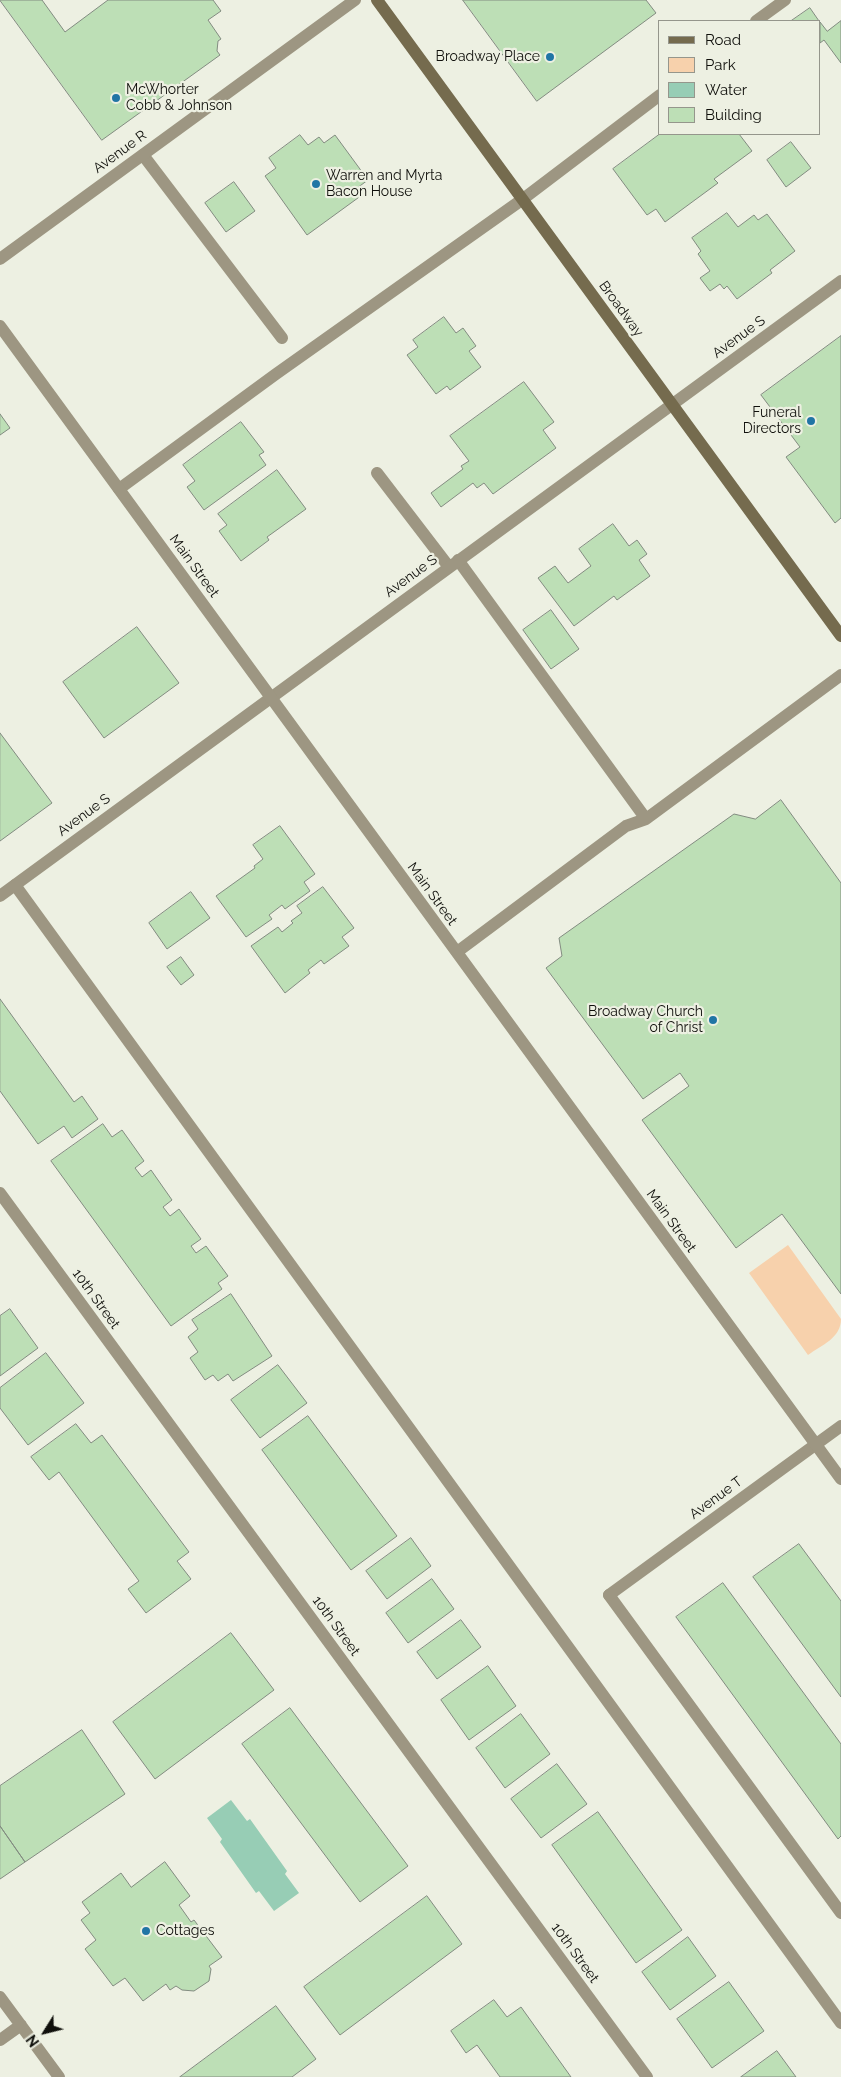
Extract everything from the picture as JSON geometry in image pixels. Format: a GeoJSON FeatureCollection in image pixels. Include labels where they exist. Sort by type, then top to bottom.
{"type":"FeatureCollection","features":[{"type":"Feature","properties":{"kind":"main road","name":"Broadway"},"geometry":{"type":"LineString","coordinates":[[377,0],[841,636]]}},
{"type":"Feature","properties":{"kind":"street","name":"Avenue R"},"geometry":{"type":"LineString","coordinates":[[0,258],[354,0]]}},
{"type":"Feature","properties":{"kind":"street"},"geometry":{"type":"LineString","coordinates":[[757,20],[785,0]]}},
{"type":"Feature","properties":{"kind":"street"},"geometry":{"type":"LineString","coordinates":[[119,490],[276,374],[523,199],[658,97]]}},
{"type":"Feature","properties":{"kind":"street"},"geometry":{"type":"LineString","coordinates":[[143,154],[282,338]]}},
{"type":"Feature","properties":{"kind":"street","name":"Avenue S"},"geometry":{"type":"LineString","coordinates":[[0,896],[841,281]]}},
{"type":"Feature","properties":{"kind":"street","name":"Main Street"},"geometry":{"type":"LineString","coordinates":[[0,326],[841,1478]]}},
{"type":"Feature","properties":{"kind":"street"},"geometry":{"type":"LineString","coordinates":[[377,473],[454,564],[646,819]]}},
{"type":"Feature","properties":{"kind":"street"},"geometry":{"type":"LineString","coordinates":[[456,952],[626,826],[646,819],[841,675]]}},
{"type":"Feature","properties":{"kind":"street"},"geometry":{"type":"LineString","coordinates":[[14,885],[841,2022]]}},
{"type":"Feature","properties":{"kind":"street","name":"10th Street"},"geometry":{"type":"LineString","coordinates":[[0,1193],[647,2077]]}},
{"type":"Feature","properties":{"kind":"street","name":"Avenue T"},"geometry":{"type":"LineString","coordinates":[[841,1426],[609,1594],[841,1913]]}},
{"type":"Feature","properties":{"kind":"street"},"geometry":{"type":"LineString","coordinates":[[0,1997],[58,2077]]}},
{"type":"Feature","properties":{"kind":"street"},"geometry":{"type":"LineString","coordinates":[[0,2040],[21,2025]]}},
{"type":"Feature","properties":{"kind":"green space"},"geometry":{"type":"Polygon","coordinates":[[[788,1245],[841,1319],[838,1331],[834,1336],[808,1355],[749,1273],[788,1245]]]}},
{"type":"Feature","properties":{"kind":"water"},"geometry":{"type":"Polygon","coordinates":[[[231,1800],[247,1821],[250,1819],[287,1871],[285,1874],[299,1893],[274,1911],[259,1891],[256,1893],[220,1842],[222,1839],[207,1818],[231,1800]]]}},
{"type":"Feature","properties":{"kind":"building","name":"McWhorter Cobb & Johnson"},"geometry":{"type":"Polygon","coordinates":[[[0,0],[42,0],[65,32],[108,0],[213,0],[221,11],[208,20],[221,39],[218,41],[217,51],[220,55],[102,140],[0,0]]]}},
{"type":"Feature","properties":{"kind":"building","name":"Broadway Place"},"geometry":{"type":"Polygon","coordinates":[[[463,0],[646,0],[656,13],[537,101],[463,0]]]}},
{"type":"Feature","properties":{"kind":"building"},"geometry":{"type":"Polygon","coordinates":[[[810,8],[818,20],[792,20],[810,8]]]}},
{"type":"Feature","properties":{"kind":"building"},"geometry":{"type":"Polygon","coordinates":[[[841,21],[841,63],[824,40],[821,42],[821,23],[827,31],[841,21]]]}},
{"type":"Feature","properties":{"kind":"building","name":"Warren and Myrta Bacon House"},"geometry":{"type":"Polygon","coordinates":[[[300,135],[308,145],[319,137],[324,143],[335,135],[368,180],[357,188],[362,195],[307,235],[265,176],[276,168],[269,158],[300,135]]]}},
{"type":"Feature","properties":{"kind":"building"},"geometry":{"type":"Polygon","coordinates":[[[659,135],[740,135],[752,151],[714,179],[718,183],[665,222],[656,209],[647,215],[613,169],[659,135]]]}},
{"type":"Feature","properties":{"kind":"building"},"geometry":{"type":"Polygon","coordinates":[[[791,142],[811,168],[786,187],[767,160],[791,142]]]}},
{"type":"Feature","properties":{"kind":"building"},"geometry":{"type":"Polygon","coordinates":[[[234,182],[255,211],[226,232],[205,203],[234,182]]]}},
{"type":"Feature","properties":{"kind":"building"},"geometry":{"type":"Polygon","coordinates":[[[727,213],[738,227],[754,215],[758,220],[767,214],[795,251],[770,270],[772,273],[737,299],[727,286],[724,289],[720,284],[710,291],[700,278],[710,271],[698,254],[701,251],[692,238],[727,213]]]}},
{"type":"Feature","properties":{"kind":"building"},"geometry":{"type":"Polygon","coordinates":[[[444,317],[456,333],[463,328],[476,346],[469,351],[481,367],[450,390],[447,386],[436,394],[407,355],[418,347],[413,340],[444,317]]]}},
{"type":"Feature","properties":{"kind":"building","name":"Funeral Directors"},"geometry":{"type":"Polygon","coordinates":[[[841,336],[841,518],[835,523],[786,457],[800,447],[761,395],[841,336]]]}},
{"type":"Feature","properties":{"kind":"building"},"geometry":{"type":"Polygon","coordinates":[[[524,382],[554,422],[543,430],[556,448],[493,494],[484,483],[477,488],[473,483],[441,507],[431,493],[463,469],[461,466],[469,461],[450,436],[524,382]]]}},
{"type":"Feature","properties":{"kind":"building"},"geometry":{"type":"Polygon","coordinates":[[[0,414],[10,428],[0,435],[0,414]]]}},
{"type":"Feature","properties":{"kind":"building"},"geometry":{"type":"Polygon","coordinates":[[[241,422],[264,452],[259,455],[266,465],[204,510],[187,487],[195,481],[183,465],[241,422]]]}},
{"type":"Feature","properties":{"kind":"building"},"geometry":{"type":"Polygon","coordinates":[[[277,470],[306,509],[267,537],[269,540],[241,561],[219,531],[227,525],[218,514],[277,470]]]}},
{"type":"Feature","properties":{"kind":"building"},"geometry":{"type":"Polygon","coordinates":[[[613,524],[629,546],[637,540],[647,554],[639,560],[650,576],[617,600],[614,596],[574,626],[538,578],[555,566],[568,583],[591,566],[579,549],[613,524]]]}},
{"type":"Feature","properties":{"kind":"building"},"geometry":{"type":"Polygon","coordinates":[[[551,610],[579,649],[551,669],[523,630],[551,610]]]}},
{"type":"Feature","properties":{"kind":"building"},"geometry":{"type":"Polygon","coordinates":[[[137,627],[179,683],[104,738],[63,682],[137,627]]]}},
{"type":"Feature","properties":{"kind":"building"},"geometry":{"type":"Polygon","coordinates":[[[0,733],[52,803],[0,841],[0,733]]]}},
{"type":"Feature","properties":{"kind":"building","name":"Broadway Church of Christ"},"geometry":{"type":"Polygon","coordinates":[[[781,800],[841,883],[841,1294],[782,1214],[736,1248],[642,1120],[689,1086],[680,1073],[643,1099],[546,968],[562,956],[559,938],[734,814],[755,819],[781,800]]]}},
{"type":"Feature","properties":{"kind":"building"},"geometry":{"type":"Polygon","coordinates":[[[280,826],[315,874],[304,882],[310,891],[285,909],[282,905],[269,915],[272,919],[246,937],[216,896],[255,868],[254,866],[263,859],[253,845],[280,826]]]}},
{"type":"Feature","properties":{"kind":"building"},"geometry":{"type":"Polygon","coordinates":[[[323,887],[354,928],[342,937],[349,946],[324,964],[321,960],[308,970],[310,973],[285,993],[251,946],[278,927],[282,932],[293,923],[291,921],[302,913],[297,906],[323,887]]]}},
{"type":"Feature","properties":{"kind":"building"},"geometry":{"type":"Polygon","coordinates":[[[191,892],[210,918],[167,949],[149,923],[191,892]]]}},
{"type":"Feature","properties":{"kind":"building"},"geometry":{"type":"Polygon","coordinates":[[[181,957],[194,975],[181,985],[167,967],[181,957]]]}},
{"type":"Feature","properties":{"kind":"building"},"geometry":{"type":"Polygon","coordinates":[[[0,999],[74,1102],[82,1096],[98,1119],[72,1138],[64,1126],[38,1144],[0,1091],[0,999]]]}},
{"type":"Feature","properties":{"kind":"building"},"geometry":{"type":"Polygon","coordinates":[[[103,1124],[112,1137],[122,1130],[144,1161],[135,1168],[142,1177],[151,1170],[172,1200],[163,1207],[170,1216],[179,1209],[201,1239],[191,1246],[196,1253],[206,1246],[228,1276],[218,1283],[222,1289],[171,1326],[51,1161],[103,1124]]]}},
{"type":"Feature","properties":{"kind":"building"},"geometry":{"type":"Polygon","coordinates":[[[231,1294],[272,1356],[233,1381],[228,1374],[218,1381],[213,1375],[205,1380],[190,1358],[198,1352],[188,1337],[198,1329],[192,1320],[231,1294]]]}},
{"type":"Feature","properties":{"kind":"building"},"geometry":{"type":"Polygon","coordinates":[[[10,1309],[38,1348],[0,1376],[0,1316],[10,1309]]]}},
{"type":"Feature","properties":{"kind":"building"},"geometry":{"type":"Polygon","coordinates":[[[46,1353],[84,1403],[28,1445],[0,1408],[0,1388],[46,1353]]]}},
{"type":"Feature","properties":{"kind":"building"},"geometry":{"type":"Polygon","coordinates":[[[278,1365],[307,1403],[260,1438],[231,1400],[278,1365]]]}},
{"type":"Feature","properties":{"kind":"building"},"geometry":{"type":"Polygon","coordinates":[[[308,1416],[397,1536],[351,1570],[262,1450],[308,1416]]]}},
{"type":"Feature","properties":{"kind":"building"},"geometry":{"type":"Polygon","coordinates":[[[76,1424],[91,1443],[102,1435],[189,1552],[177,1561],[191,1579],[146,1613],[128,1589],[139,1581],[59,1472],[49,1480],[31,1457],[76,1424]]]}},
{"type":"Feature","properties":{"kind":"building"},"geometry":{"type":"Polygon","coordinates":[[[411,1538],[431,1566],[387,1599],[366,1571],[411,1538]]]}},
{"type":"Feature","properties":{"kind":"building"},"geometry":{"type":"Polygon","coordinates":[[[799,1544],[841,1601],[841,1697],[753,1577],[799,1544]]]}},
{"type":"Feature","properties":{"kind":"building"},"geometry":{"type":"Polygon","coordinates":[[[432,1579],[454,1609],[408,1643],[386,1613],[432,1579]]]}},
{"type":"Feature","properties":{"kind":"building"},"geometry":{"type":"Polygon","coordinates":[[[723,1583],[841,1744],[841,1836],[838,1839],[676,1617],[723,1583]]]}},
{"type":"Feature","properties":{"kind":"building"},"geometry":{"type":"Polygon","coordinates":[[[461,1620],[481,1647],[437,1679],[417,1652],[461,1620]]]}},
{"type":"Feature","properties":{"kind":"building"},"geometry":{"type":"Polygon","coordinates":[[[231,1633],[274,1690],[155,1779],[113,1722],[231,1633]]]}},
{"type":"Feature","properties":{"kind":"building"},"geometry":{"type":"Polygon","coordinates":[[[488,1666],[516,1706],[469,1740],[441,1700],[488,1666]]]}},
{"type":"Feature","properties":{"kind":"building"},"geometry":{"type":"Polygon","coordinates":[[[290,1708],[408,1866],[360,1902],[242,1744],[290,1708]]]}},
{"type":"Feature","properties":{"kind":"building"},"geometry":{"type":"Polygon","coordinates":[[[521,1714],[550,1754],[505,1788],[476,1748],[521,1714]]]}},
{"type":"Feature","properties":{"kind":"building"},"geometry":{"type":"Polygon","coordinates":[[[82,1730],[125,1794],[25,1862],[0,1826],[0,1786],[82,1730]]]}},
{"type":"Feature","properties":{"kind":"building"},"geometry":{"type":"Polygon","coordinates":[[[557,1764],[587,1804],[541,1838],[511,1799],[557,1764]]]}},
{"type":"Feature","properties":{"kind":"building"},"geometry":{"type":"Polygon","coordinates":[[[598,1812],[682,1930],[636,1963],[552,1845],[598,1812]]]}},
{"type":"Feature","properties":{"kind":"building"},"geometry":{"type":"Polygon","coordinates":[[[0,1826],[25,1862],[0,1879],[0,1826]]]}},
{"type":"Feature","properties":{"kind":"building","name":"Cottages"},"geometry":{"type":"Polygon","coordinates":[[[165,1862],[190,1896],[179,1905],[191,1922],[194,1920],[222,1957],[209,1966],[211,1969],[209,1981],[194,1991],[182,1990],[176,1986],[170,1990],[166,1984],[143,2001],[125,1978],[113,1986],[85,1949],[96,1940],[81,1920],[90,1913],[82,1902],[121,1873],[131,1887],[165,1862]]]}},
{"type":"Feature","properties":{"kind":"building"},"geometry":{"type":"Polygon","coordinates":[[[427,1896],[462,1944],[340,2035],[304,1987],[427,1896]]]}},
{"type":"Feature","properties":{"kind":"building"},"geometry":{"type":"Polygon","coordinates":[[[688,1937],[716,1976],[670,2010],[642,1972],[688,1937]]]}},
{"type":"Feature","properties":{"kind":"building"},"geometry":{"type":"Polygon","coordinates":[[[729,1982],[764,2031],[712,2068],[677,2019],[729,1982]]]}},
{"type":"Feature","properties":{"kind":"building"},"geometry":{"type":"Polygon","coordinates":[[[494,2000],[507,2017],[521,2007],[571,2077],[500,2077],[477,2045],[466,2053],[451,2031],[494,2000]]]}},
{"type":"Feature","properties":{"kind":"building"},"geometry":{"type":"Polygon","coordinates":[[[276,2006],[316,2059],[292,2077],[180,2077],[276,2006]]]}},
{"type":"Feature","properties":{"kind":"building"},"geometry":{"type":"Polygon","coordinates":[[[777,2051],[796,2077],[741,2077],[777,2051]]]}},
{"type":"Feature","properties":{"kind":"place","name":"Broadway Place"},"geometry":{"type":"Point","coordinates":[550,57]}},
{"type":"Feature","properties":{"kind":"place","name":"McWhorter Cobb & Johnson"},"geometry":{"type":"Point","coordinates":[116,98]}},
{"type":"Feature","properties":{"kind":"place","name":"Warren and Myrta Bacon House"},"geometry":{"type":"Point","coordinates":[316,184]}},
{"type":"Feature","properties":{"kind":"place","name":"Funeral Directors"},"geometry":{"type":"Point","coordinates":[811,421]}},
{"type":"Feature","properties":{"kind":"place","name":"Broadway Church of Christ"},"geometry":{"type":"Point","coordinates":[713,1020]}},
{"type":"Feature","properties":{"kind":"place","name":"Cottages"},"geometry":{"type":"Point","coordinates":[146,1931]}}]}
